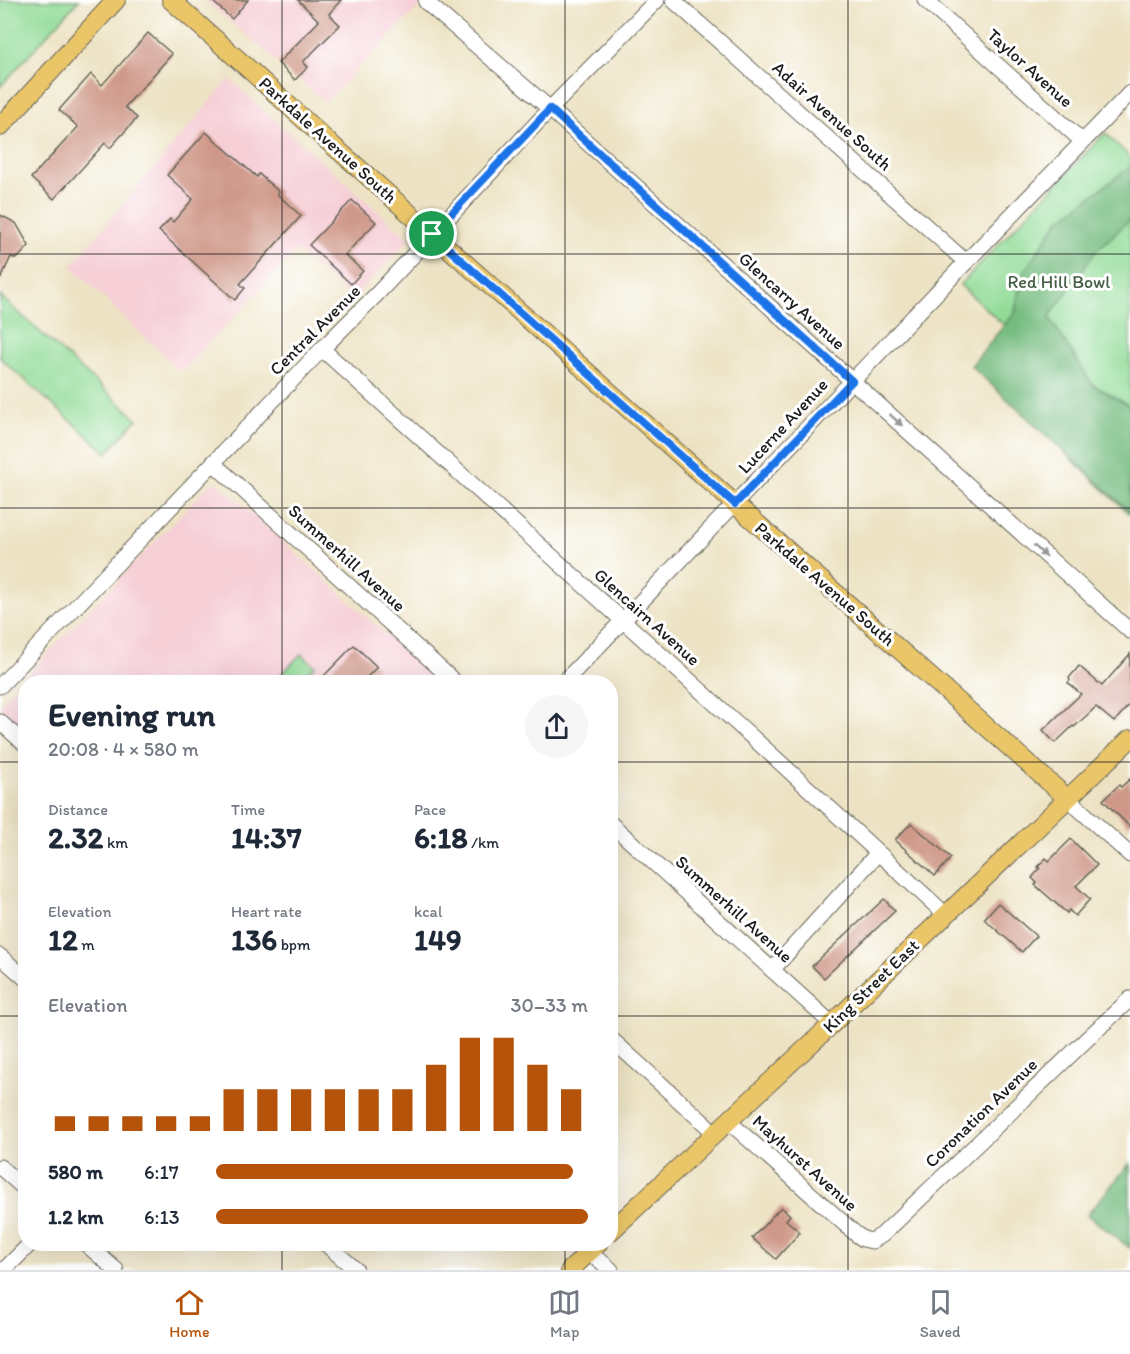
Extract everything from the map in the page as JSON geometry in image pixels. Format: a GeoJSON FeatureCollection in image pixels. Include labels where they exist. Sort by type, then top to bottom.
{"type":"FeatureCollection","features":[{"type":"Feature","properties":{"kind":"main road"},"geometry":{"type":"LineString","coordinates":[[0,127],[116,0]]}},
{"type":"Feature","properties":{"kind":"main road","name":"Parkdale Avenue South"},"geometry":{"type":"LineString","coordinates":[[171,0],[1067,798]]}},
{"type":"Feature","properties":{"kind":"main road","name":"King Street East"},"geometry":{"type":"LineString","coordinates":[[618,1224],[1130,739]]}},
{"type":"Feature","properties":{"kind":"main road"},"geometry":{"type":"LineString","coordinates":[[570,1270],[583,1251]]}},
{"type":"Feature","properties":{"kind":"street","name":"Central Avenue"},"geometry":{"type":"LineString","coordinates":[[0,686],[377,294],[550,109],[657,0]]}},
{"type":"Feature","properties":{"kind":"street","name":"Adair Avenue South"},"geometry":{"type":"LineString","coordinates":[[673,0],[966,261]]}},
{"type":"Feature","properties":{"kind":"street","name":"Taylor Avenue"},"geometry":{"type":"LineString","coordinates":[[925,0],[1082,141]]}},
{"type":"Feature","properties":{"kind":"street","name":"Glencarry Avenue"},"geometry":{"type":"LineString","coordinates":[[426,2],[550,109],[1130,631]]}},
{"type":"Feature","properties":{"kind":"street","name":"Lucerne Avenue"},"geometry":{"type":"LineString","coordinates":[[571,675],[966,261],[1130,93]]}},
{"type":"Feature","properties":{"kind":"street","name":"Glencairn Avenue"},"geometry":{"type":"LineString","coordinates":[[322,349],[946,915]]}},
{"type":"Feature","properties":{"kind":"street","name":"Summerhill Avenue"},"geometry":{"type":"LineString","coordinates":[[213,463],[447,675]]}},
{"type":"Feature","properties":{"kind":"street"},"geometry":{"type":"LineString","coordinates":[[0,722],[18,738]]}},
{"type":"Feature","properties":{"kind":"street","name":"Parkdale Avenue South"},"geometry":{"type":"LineString","coordinates":[[1067,798],[1130,855]]}},
{"type":"Feature","properties":{"kind":"street","name":"Summerhill Avenue"},"geometry":{"type":"LineString","coordinates":[[618,830],[831,1024]]}},
{"type":"Feature","properties":{"kind":"street"},"geometry":{"type":"LineString","coordinates":[[772,970],[878,853]]}},
{"type":"Feature","properties":{"kind":"street"},"geometry":{"type":"LineString","coordinates":[[0,956],[18,972]]}},
{"type":"Feature","properties":{"kind":"street","name":"Coronation Avenue"},"geometry":{"type":"LineString","coordinates":[[856,1234],[872,1241],[882,1235],[1130,999]]}},
{"type":"Feature","properties":{"kind":"street","name":"Mayhurst Avenue"},"geometry":{"type":"LineString","coordinates":[[618,1044],[856,1234]]}},
{"type":"Feature","properties":{"kind":"street"},"geometry":{"type":"LineString","coordinates":[[0,1167],[18,1183]]}},
{"type":"Feature","properties":{"kind":"street"},"geometry":{"type":"LineString","coordinates":[[4,1270],[23,1251]]}},
{"type":"Feature","properties":{"kind":"street"},"geometry":{"type":"LineString","coordinates":[[94,1251],[116,1270]]}},
{"type":"Feature","properties":{"kind":"street"},"geometry":{"type":"LineString","coordinates":[[334,1251],[356,1270]]}},
{"type":"Feature","properties":{"kind":"street"},"geometry":{"type":"LineString","coordinates":[[590,1251],[611,1270]]}},
{"type":"Feature","properties":{"kind":"shaded area"},"geometry":{"type":"Polygon","coordinates":[[[205,0],[426,0],[325,102],[205,0]]]}},
{"type":"Feature","properties":{"kind":"shaded area"},"geometry":{"type":"Polygon","coordinates":[[[229,79],[409,239],[353,299],[297,251],[181,372],[71,266],[229,79]]]}},
{"type":"Feature","properties":{"kind":"shaded area"},"geometry":{"type":"Polygon","coordinates":[[[210,484],[220,485],[431,675],[27,675],[210,484]]]}},
{"type":"Feature","properties":{"kind":"shaded area"},"geometry":{"type":"Polygon","coordinates":[[[18,684],[18,724],[1,708],[3,700],[18,684]]]}},
{"type":"Feature","properties":{"kind":"green space"},"geometry":{"type":"Polygon","coordinates":[[[0,0],[79,0],[0,87],[0,0]]]}},
{"type":"Feature","properties":{"kind":"green space","name":"Red Hill Bowl"},"geometry":{"type":"Polygon","coordinates":[[[1105,133],[1130,157],[1130,515],[976,367],[1008,329],[960,285],[1105,133]]]}},
{"type":"Feature","properties":{"kind":"green space"},"geometry":{"type":"Polygon","coordinates":[[[1130,167],[1130,220],[1096,251],[1049,317],[1092,384],[1130,406],[1130,512],[971,366],[1015,312],[1021,276],[1058,221],[1130,167]]]}},
{"type":"Feature","properties":{"kind":"green space"},"geometry":{"type":"Polygon","coordinates":[[[0,296],[137,419],[107,453],[0,358],[0,296]]]}},
{"type":"Feature","properties":{"kind":"green space"},"geometry":{"type":"Polygon","coordinates":[[[301,654],[315,666],[306,675],[281,675],[301,654]]]}},
{"type":"Feature","properties":{"kind":"green space"},"geometry":{"type":"Polygon","coordinates":[[[1130,1163],[1130,1248],[1087,1215],[1130,1163]]]}},
{"type":"Feature","properties":{"kind":"building"},"geometry":{"type":"Polygon","coordinates":[[[211,0],[248,0],[232,19],[211,0]]]}},
{"type":"Feature","properties":{"kind":"building"},"geometry":{"type":"Polygon","coordinates":[[[298,0],[341,0],[329,14],[340,25],[303,62],[308,67],[295,80],[278,63],[319,21],[298,0]]]}},
{"type":"Feature","properties":{"kind":"building"},"geometry":{"type":"Polygon","coordinates":[[[148,33],[172,54],[125,107],[137,118],[110,148],[105,143],[54,199],[31,178],[78,127],[59,110],[91,74],[102,85],[148,33]]]}},
{"type":"Feature","properties":{"kind":"building"},"geometry":{"type":"Polygon","coordinates":[[[206,132],[257,177],[259,174],[301,216],[240,284],[245,288],[235,300],[159,231],[170,219],[173,222],[193,199],[167,175],[206,132]]]}},
{"type":"Feature","properties":{"kind":"building"},"geometry":{"type":"Polygon","coordinates":[[[352,200],[376,222],[345,255],[363,271],[351,284],[309,245],[352,200]]]}},
{"type":"Feature","properties":{"kind":"building"},"geometry":{"type":"Polygon","coordinates":[[[0,215],[16,223],[29,246],[17,259],[11,257],[0,280],[0,215]]]}},
{"type":"Feature","properties":{"kind":"building"},"geometry":{"type":"Polygon","coordinates":[[[354,645],[377,667],[369,675],[325,675],[354,645]]]}},
{"type":"Feature","properties":{"kind":"building"},"geometry":{"type":"Polygon","coordinates":[[[1130,654],[1130,704],[1114,722],[1096,707],[1055,743],[1043,730],[1081,694],[1068,683],[1069,678],[1079,666],[1102,686],[1130,654]]]}},
{"type":"Feature","properties":{"kind":"building"},"geometry":{"type":"Polygon","coordinates":[[[1130,779],[1130,827],[1103,800],[1119,785],[1121,787],[1130,779]]]}},
{"type":"Feature","properties":{"kind":"building"},"geometry":{"type":"Polygon","coordinates":[[[911,823],[951,858],[935,876],[895,840],[911,823]]]}},
{"type":"Feature","properties":{"kind":"building"},"geometry":{"type":"Polygon","coordinates":[[[1071,839],[1097,865],[1076,886],[1090,899],[1075,916],[1069,910],[1067,913],[1035,885],[1037,883],[1032,878],[1046,858],[1049,861],[1071,839]]]}},
{"type":"Feature","properties":{"kind":"building"},"geometry":{"type":"Polygon","coordinates":[[[884,899],[895,911],[824,978],[812,966],[884,899]]]}},
{"type":"Feature","properties":{"kind":"building"},"geometry":{"type":"Polygon","coordinates":[[[998,903],[1036,936],[1022,952],[984,919],[998,903]]]}},
{"type":"Feature","properties":{"kind":"building"},"geometry":{"type":"Polygon","coordinates":[[[781,1207],[790,1215],[786,1220],[800,1232],[776,1259],[752,1238],[781,1207]]]}},
{"type":"Feature","properties":{"kind":"route"},"geometry":{"type":"LineString","coordinates":[[550,109],[852,381],[735,504],[432,234],[550,109]]}}]}
